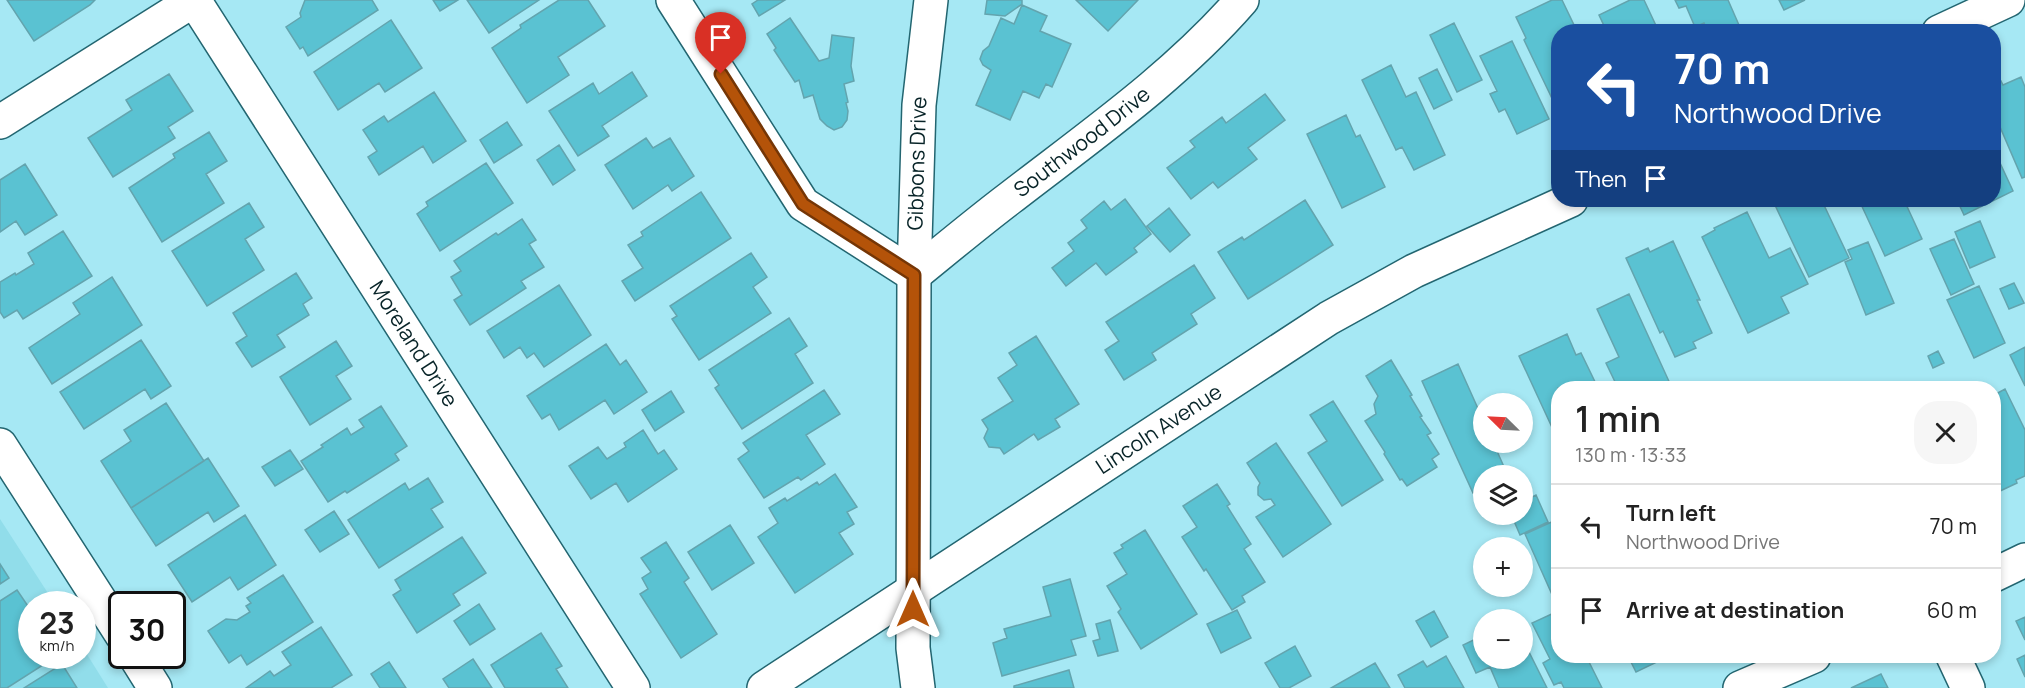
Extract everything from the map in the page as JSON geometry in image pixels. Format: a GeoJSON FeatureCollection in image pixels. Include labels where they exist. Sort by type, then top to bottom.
{"type":"FeatureCollection","features":[{"type":"Feature","properties":{"kind":"street"},"geometry":{"type":"LineString","coordinates":[[0,122],[194,0]]}},
{"type":"Feature","properties":{"kind":"street","name":"Moreland Drive"},"geometry":{"type":"LineString","coordinates":[[194,0],[633,688]]}},
{"type":"Feature","properties":{"kind":"street"},"geometry":{"type":"LineString","coordinates":[[673,0],[803,204],[914,275]]}},
{"type":"Feature","properties":{"kind":"street","name":"Gibbons Drive"},"geometry":{"type":"LineString","coordinates":[[918,688],[912,648],[914,275],[919,105],[931,0]]}},
{"type":"Feature","properties":{"kind":"street","name":"Southwood Drive"},"geometry":{"type":"LineString","coordinates":[[914,275],[1008,199],[1130,107],[1224,21],[1242,0]]}},
{"type":"Feature","properties":{"kind":"street"},"geometry":{"type":"LineString","coordinates":[[1956,24],[2008,0]]}},
{"type":"Feature","properties":{"kind":"street","name":"Lincoln Avenue"},"geometry":{"type":"LineString","coordinates":[[764,688],[1329,318],[1414,271],[1556,207]]}},
{"type":"Feature","properties":{"kind":"street"},"geometry":{"type":"LineString","coordinates":[[0,445],[108,613]]}},
{"type":"Feature","properties":{"kind":"street"},"geometry":{"type":"LineString","coordinates":[[2001,572],[2025,560]]}},
{"type":"Feature","properties":{"kind":"street"},"geometry":{"type":"LineString","coordinates":[[1740,688],[1798,663]]}},
{"type":"Feature","properties":{"kind":"street"},"geometry":{"type":"LineString","coordinates":[[1956,663],[1968,688]]}},
{"type":"Feature","properties":{"kind":"street"},"geometry":{"type":"LineString","coordinates":[[143,669],[155,688]]}},
{"type":"Feature","properties":{"kind":"shaded area"},"geometry":{"type":"Polygon","coordinates":[[[0,519],[47,591],[18,591],[18,669],[96,669],[108,688],[0,688],[0,519]]]}},
{"type":"Feature","properties":{"kind":"building"},"geometry":{"type":"Polygon","coordinates":[[[7,0],[95,0],[34,41],[7,0]]]}},
{"type":"Feature","properties":{"kind":"building"},"geometry":{"type":"Polygon","coordinates":[[[305,0],[372,0],[378,10],[308,56],[303,47],[300,49],[286,27],[301,17],[300,13],[305,0]]]}},
{"type":"Feature","properties":{"kind":"building"},"geometry":{"type":"Polygon","coordinates":[[[433,0],[458,0],[440,11],[433,0]]]}},
{"type":"Feature","properties":{"kind":"building"},"geometry":{"type":"Polygon","coordinates":[[[467,0],[539,0],[489,33],[467,0]]]}},
{"type":"Feature","properties":{"kind":"building"},"geometry":{"type":"Polygon","coordinates":[[[559,0],[588,0],[605,26],[558,57],[569,75],[527,103],[492,48],[521,28],[520,25],[559,0]]]}},
{"type":"Feature","properties":{"kind":"building"},"geometry":{"type":"Polygon","coordinates":[[[758,0],[785,0],[759,16],[752,4],[758,0]]]}},
{"type":"Feature","properties":{"kind":"building"},"geometry":{"type":"Polygon","coordinates":[[[987,0],[1022,0],[1022,4],[1005,16],[985,14],[987,0]]]}},
{"type":"Feature","properties":{"kind":"building"},"geometry":{"type":"Polygon","coordinates":[[[1076,0],[1138,0],[1108,31],[1076,0]]]}},
{"type":"Feature","properties":{"kind":"building"},"geometry":{"type":"Polygon","coordinates":[[[1552,0],[1562,0],[1574,24],[1551,24],[1551,96],[1524,40],[1526,38],[1516,17],[1552,0]]]}},
{"type":"Feature","properties":{"kind":"building"},"geometry":{"type":"Polygon","coordinates":[[[1630,0],[1644,0],[1655,24],[1603,24],[1599,15],[1630,0]]]}},
{"type":"Feature","properties":{"kind":"building"},"geometry":{"type":"Polygon","coordinates":[[[1675,0],[1728,0],[1738,24],[1694,24],[1686,6],[1679,8],[1675,0]]]}},
{"type":"Feature","properties":{"kind":"building"},"geometry":{"type":"Polygon","coordinates":[[[1779,0],[1805,0],[1784,10],[1779,0]]]}},
{"type":"Feature","properties":{"kind":"building"},"geometry":{"type":"Polygon","coordinates":[[[1022,5],[1047,16],[1040,31],[1071,44],[1052,87],[1046,84],[1039,98],[1023,91],[1010,120],[976,105],[991,70],[983,65],[980,59],[983,51],[989,46],[1001,18],[1014,24],[1022,5]]]}},
{"type":"Feature","properties":{"kind":"building"},"geometry":{"type":"Polygon","coordinates":[[[790,18],[819,61],[829,58],[832,35],[854,38],[851,66],[854,81],[844,84],[848,111],[847,120],[842,127],[834,130],[820,119],[813,95],[804,98],[799,80],[795,82],[774,50],[776,48],[767,34],[790,18]]]}},
{"type":"Feature","properties":{"kind":"building"},"geometry":{"type":"Polygon","coordinates":[[[391,20],[422,68],[385,92],[379,83],[338,110],[314,72],[391,20]]]}},
{"type":"Feature","properties":{"kind":"building"},"geometry":{"type":"Polygon","coordinates":[[[1454,23],[1482,80],[1457,92],[1430,35],[1454,23]]]}},
{"type":"Feature","properties":{"kind":"building"},"geometry":{"type":"Polygon","coordinates":[[[1512,41],[1549,119],[1517,134],[1505,109],[1499,112],[1490,94],[1497,91],[1480,56],[1512,41]]]}},
{"type":"Feature","properties":{"kind":"building"},"geometry":{"type":"Polygon","coordinates":[[[1391,65],[1406,97],[1416,92],[1445,155],[1414,170],[1402,147],[1396,150],[1362,80],[1391,65]]]}},
{"type":"Feature","properties":{"kind":"building"},"geometry":{"type":"Polygon","coordinates":[[[1437,69],[1452,100],[1434,109],[1419,78],[1437,69]]]}},
{"type":"Feature","properties":{"kind":"building"},"geometry":{"type":"Polygon","coordinates":[[[632,72],[647,96],[602,126],[609,136],[578,156],[549,111],[593,83],[599,94],[632,72]]]}},
{"type":"Feature","properties":{"kind":"building"},"geometry":{"type":"Polygon","coordinates":[[[169,74],[193,111],[168,127],[175,138],[113,177],[88,138],[132,110],[126,100],[169,74]]]}},
{"type":"Feature","properties":{"kind":"building"},"geometry":{"type":"Polygon","coordinates":[[[2021,77],[2025,87],[2025,177],[2022,178],[2001,129],[2001,81],[2003,85],[2021,77]]]}},
{"type":"Feature","properties":{"kind":"building"},"geometry":{"type":"Polygon","coordinates":[[[434,92],[466,141],[433,163],[423,146],[379,175],[368,157],[377,151],[363,130],[384,116],[388,122],[434,92]]]}},
{"type":"Feature","properties":{"kind":"building"},"geometry":{"type":"Polygon","coordinates":[[[1265,94],[1285,120],[1248,148],[1257,159],[1218,188],[1213,182],[1191,199],[1167,168],[1195,147],[1190,141],[1222,117],[1226,123],[1265,94]]]}},
{"type":"Feature","properties":{"kind":"building"},"geometry":{"type":"Polygon","coordinates":[[[1346,115],[1356,137],[1360,135],[1385,187],[1342,208],[1307,134],[1346,115]]]}},
{"type":"Feature","properties":{"kind":"building"},"geometry":{"type":"Polygon","coordinates":[[[507,122],[522,145],[494,163],[480,140],[507,122]]]}},
{"type":"Feature","properties":{"kind":"building"},"geometry":{"type":"Polygon","coordinates":[[[209,132],[227,161],[206,174],[224,203],[162,242],[129,188],[175,158],[173,154],[209,132]]]}},
{"type":"Feature","properties":{"kind":"building"},"geometry":{"type":"Polygon","coordinates":[[[646,138],[653,148],[670,138],[694,176],[672,191],[668,185],[633,209],[605,165],[646,138]]]}},
{"type":"Feature","properties":{"kind":"building"},"geometry":{"type":"Polygon","coordinates":[[[559,145],[575,170],[553,185],[537,160],[559,145]]]}},
{"type":"Feature","properties":{"kind":"building"},"geometry":{"type":"Polygon","coordinates":[[[486,163],[513,203],[440,251],[417,214],[428,206],[426,202],[486,163]]]}},
{"type":"Feature","properties":{"kind":"building"},"geometry":{"type":"Polygon","coordinates":[[[25,164],[57,215],[25,235],[16,221],[0,232],[0,180],[25,164]]]}},
{"type":"Feature","properties":{"kind":"building"},"geometry":{"type":"Polygon","coordinates":[[[2001,165],[2013,191],[2001,197],[2001,165]]]}},
{"type":"Feature","properties":{"kind":"building"},"geometry":{"type":"Polygon","coordinates":[[[701,192],[731,238],[635,301],[622,281],[643,268],[628,245],[643,236],[641,232],[701,192]]]}},
{"type":"Feature","properties":{"kind":"building"},"geometry":{"type":"Polygon","coordinates":[[[1125,199],[1151,234],[1134,248],[1137,252],[1106,275],[1096,263],[1066,286],[1052,268],[1074,251],[1068,243],[1087,228],[1081,220],[1104,201],[1111,210],[1125,199]]]}},
{"type":"Feature","properties":{"kind":"building"},"geometry":{"type":"Polygon","coordinates":[[[1305,200],[1333,245],[1248,299],[1218,252],[1242,237],[1244,240],[1305,200]]]}},
{"type":"Feature","properties":{"kind":"building"},"geometry":{"type":"Polygon","coordinates":[[[249,203],[264,227],[245,239],[264,270],[207,306],[172,251],[249,203]]]}},
{"type":"Feature","properties":{"kind":"building"},"geometry":{"type":"Polygon","coordinates":[[[1776,207],[1825,207],[1849,258],[1809,277],[1776,207]]]}},
{"type":"Feature","properties":{"kind":"building"},"geometry":{"type":"Polygon","coordinates":[[[1862,207],[1907,207],[1922,239],[1885,256],[1862,207]]]}},
{"type":"Feature","properties":{"kind":"building"},"geometry":{"type":"Polygon","coordinates":[[[1960,207],[1980,207],[1964,215],[1960,207]]]}},
{"type":"Feature","properties":{"kind":"building"},"geometry":{"type":"Polygon","coordinates":[[[1169,208],[1190,235],[1170,252],[1147,226],[1169,208]]]}},
{"type":"Feature","properties":{"kind":"building"},"geometry":{"type":"Polygon","coordinates":[[[1747,212],[1769,258],[1790,248],[1808,284],[1781,297],[1789,313],[1748,333],[1702,237],[1715,230],[1714,228],[1747,212]]]}},
{"type":"Feature","properties":{"kind":"building"},"geometry":{"type":"Polygon","coordinates":[[[522,219],[536,240],[529,244],[544,267],[521,281],[526,288],[470,325],[454,300],[462,295],[451,277],[461,271],[454,261],[522,219]]]}},
{"type":"Feature","properties":{"kind":"building"},"geometry":{"type":"Polygon","coordinates":[[[1980,221],[1995,257],[1970,268],[1955,232],[1980,221]]]}},
{"type":"Feature","properties":{"kind":"building"},"geometry":{"type":"Polygon","coordinates":[[[63,231],[92,276],[23,319],[17,310],[4,318],[0,312],[0,282],[34,264],[28,253],[63,231]]]}},
{"type":"Feature","properties":{"kind":"building"},"geometry":{"type":"Polygon","coordinates":[[[1954,239],[1974,284],[1951,295],[1930,249],[1954,239]]]}},
{"type":"Feature","properties":{"kind":"building"},"geometry":{"type":"Polygon","coordinates":[[[1673,241],[1700,300],[1697,300],[1712,333],[1693,342],[1696,348],[1675,357],[1663,331],[1660,333],[1626,258],[1648,248],[1650,252],[1673,241]]]}},
{"type":"Feature","properties":{"kind":"building"},"geometry":{"type":"Polygon","coordinates":[[[1868,242],[1894,303],[1866,315],[1845,262],[1852,259],[1848,250],[1868,242]]]}},
{"type":"Feature","properties":{"kind":"building"},"geometry":{"type":"Polygon","coordinates":[[[751,253],[767,277],[753,287],[771,313],[699,360],[672,319],[677,316],[670,306],[751,253]]]}},
{"type":"Feature","properties":{"kind":"building"},"geometry":{"type":"Polygon","coordinates":[[[1194,265],[1215,298],[1191,314],[1197,324],[1152,353],[1156,360],[1124,380],[1105,350],[1119,341],[1106,322],[1194,265]]]}},
{"type":"Feature","properties":{"kind":"building"},"geometry":{"type":"Polygon","coordinates":[[[296,273],[312,298],[303,304],[309,315],[277,335],[285,347],[252,367],[236,343],[247,336],[233,313],[296,273]]]}},
{"type":"Feature","properties":{"kind":"building"},"geometry":{"type":"Polygon","coordinates":[[[112,277],[142,325],[52,384],[29,348],[80,314],[73,303],[112,277]]]}},
{"type":"Feature","properties":{"kind":"building"},"geometry":{"type":"Polygon","coordinates":[[[2014,283],[2024,303],[2009,309],[2000,289],[2014,283]]]}},
{"type":"Feature","properties":{"kind":"building"},"geometry":{"type":"Polygon","coordinates":[[[559,285],[591,335],[544,367],[534,353],[527,358],[520,347],[504,358],[487,331],[559,285]]]}},
{"type":"Feature","properties":{"kind":"building"},"geometry":{"type":"Polygon","coordinates":[[[1979,286],[2005,343],[1974,358],[1947,300],[1979,286]]]}},
{"type":"Feature","properties":{"kind":"building"},"geometry":{"type":"Polygon","coordinates":[[[1629,294],[1669,381],[1615,381],[1606,363],[1619,357],[1597,309],[1629,294]]]}},
{"type":"Feature","properties":{"kind":"building"},"geometry":{"type":"Polygon","coordinates":[[[789,318],[807,346],[795,354],[813,383],[742,429],[715,388],[719,385],[709,370],[789,318]]]}},
{"type":"Feature","properties":{"kind":"building"},"geometry":{"type":"Polygon","coordinates":[[[1567,334],[1576,355],[1581,353],[1595,381],[1551,381],[1551,425],[1519,356],[1567,334]]]}},
{"type":"Feature","properties":{"kind":"building"},"geometry":{"type":"Polygon","coordinates":[[[1036,336],[1079,404],[1055,419],[1060,427],[1038,440],[1034,434],[1004,454],[1000,448],[989,447],[984,438],[988,429],[982,420],[1013,401],[998,378],[1017,365],[1009,353],[1036,336]]]}},
{"type":"Feature","properties":{"kind":"building"},"geometry":{"type":"Polygon","coordinates":[[[141,340],[171,386],[151,399],[145,389],[84,429],[60,392],[141,340]]]}},
{"type":"Feature","properties":{"kind":"building"},"geometry":{"type":"Polygon","coordinates":[[[336,341],[352,366],[336,376],[351,399],[310,425],[280,377],[336,341]]]}},
{"type":"Feature","properties":{"kind":"building"},"geometry":{"type":"Polygon","coordinates":[[[606,344],[620,365],[626,360],[647,392],[614,414],[605,400],[559,430],[550,414],[542,419],[527,396],[606,344]]]}},
{"type":"Feature","properties":{"kind":"building"},"geometry":{"type":"Polygon","coordinates":[[[2025,347],[2025,386],[2010,355],[2025,347]]]}},
{"type":"Feature","properties":{"kind":"building"},"geometry":{"type":"Polygon","coordinates":[[[1938,351],[1944,363],[1933,368],[1928,356],[1938,351]]]}},
{"type":"Feature","properties":{"kind":"building"},"geometry":{"type":"Polygon","coordinates":[[[1391,360],[1412,395],[1410,396],[1422,416],[1420,417],[1431,433],[1427,435],[1439,454],[1432,459],[1437,467],[1407,486],[1402,479],[1400,480],[1365,421],[1376,414],[1374,404],[1378,396],[1366,376],[1391,360]]]}},
{"type":"Feature","properties":{"kind":"building"},"geometry":{"type":"Polygon","coordinates":[[[1458,364],[1473,397],[1473,453],[1498,453],[1503,465],[1473,465],[1473,493],[1422,381],[1458,364]]]}},
{"type":"Feature","properties":{"kind":"building"},"geometry":{"type":"Polygon","coordinates":[[[2005,389],[2025,430],[2025,476],[2016,480],[2017,483],[2001,491],[2001,391],[2005,389]]]}},
{"type":"Feature","properties":{"kind":"building"},"geometry":{"type":"Polygon","coordinates":[[[824,390],[840,414],[806,435],[825,464],[801,480],[798,477],[764,498],[738,459],[749,451],[743,443],[824,390]]]}},
{"type":"Feature","properties":{"kind":"building"},"geometry":{"type":"Polygon","coordinates":[[[671,391],[684,412],[655,431],[642,410],[671,391]]]}},
{"type":"Feature","properties":{"kind":"building"},"geometry":{"type":"Polygon","coordinates":[[[1333,401],[1383,480],[1342,506],[1308,453],[1327,441],[1310,415],[1333,401]]]}},
{"type":"Feature","properties":{"kind":"building"},"geometry":{"type":"Polygon","coordinates":[[[166,403],[204,461],[131,508],[101,461],[131,441],[124,430],[166,403]]]}},
{"type":"Feature","properties":{"kind":"building"},"geometry":{"type":"Polygon","coordinates":[[[381,406],[407,446],[395,454],[399,460],[347,493],[345,491],[328,502],[301,461],[347,428],[351,435],[364,427],[359,420],[381,406]]]}},
{"type":"Feature","properties":{"kind":"building"},"geometry":{"type":"Polygon","coordinates":[[[643,430],[658,454],[664,450],[677,469],[628,502],[616,483],[591,499],[569,466],[598,447],[607,459],[626,447],[624,443],[643,430]]]}},
{"type":"Feature","properties":{"kind":"building"},"geometry":{"type":"Polygon","coordinates":[[[1276,443],[1331,524],[1283,557],[1256,517],[1275,505],[1271,499],[1264,500],[1258,495],[1260,483],[1247,463],[1276,443]]]}},
{"type":"Feature","properties":{"kind":"building"},"geometry":{"type":"Polygon","coordinates":[[[290,450],[303,469],[275,486],[262,467],[290,450]]]}},
{"type":"Feature","properties":{"kind":"building"},"geometry":{"type":"Polygon","coordinates":[[[208,458],[239,506],[214,522],[208,512],[156,546],[131,508],[208,458]]]}},
{"type":"Feature","properties":{"kind":"building"},"geometry":{"type":"Polygon","coordinates":[[[835,474],[857,507],[847,512],[854,524],[839,533],[853,554],[795,593],[758,537],[778,523],[769,508],[785,498],[787,501],[817,482],[819,485],[835,474]]]}},
{"type":"Feature","properties":{"kind":"building"},"geometry":{"type":"Polygon","coordinates":[[[428,478],[443,502],[431,509],[443,527],[379,568],[348,520],[405,483],[409,490],[428,478]]]}},
{"type":"Feature","properties":{"kind":"building"},"geometry":{"type":"Polygon","coordinates":[[[1217,484],[1230,504],[1227,506],[1251,544],[1244,549],[1265,582],[1242,596],[1245,602],[1232,610],[1182,537],[1197,527],[1183,506],[1217,484]]]}},
{"type":"Feature","properties":{"kind":"building"},"geometry":{"type":"Polygon","coordinates":[[[1536,495],[1548,522],[1520,535],[1516,525],[1533,525],[1533,496],[1536,495]]]}},
{"type":"Feature","properties":{"kind":"building"},"geometry":{"type":"Polygon","coordinates":[[[334,511],[349,534],[320,552],[305,530],[334,511]]]}},
{"type":"Feature","properties":{"kind":"building"},"geometry":{"type":"Polygon","coordinates":[[[245,515],[276,565],[238,590],[230,577],[192,602],[168,565],[245,515]]]}},
{"type":"Feature","properties":{"kind":"building"},"geometry":{"type":"Polygon","coordinates":[[[1551,522],[1551,592],[1533,552],[1533,537],[1526,537],[1525,534],[1551,522]]]}},
{"type":"Feature","properties":{"kind":"building"},"geometry":{"type":"Polygon","coordinates":[[[730,525],[754,563],[712,590],[688,552],[730,525]]]}},
{"type":"Feature","properties":{"kind":"building"},"geometry":{"type":"Polygon","coordinates":[[[1145,530],[1197,614],[1141,649],[1118,612],[1121,609],[1107,586],[1127,574],[1114,553],[1123,548],[1121,545],[1145,530]]]}},
{"type":"Feature","properties":{"kind":"building"},"geometry":{"type":"Polygon","coordinates":[[[462,537],[486,573],[453,594],[460,605],[417,633],[393,595],[401,590],[395,580],[462,537]]]}},
{"type":"Feature","properties":{"kind":"building"},"geometry":{"type":"Polygon","coordinates":[[[666,542],[689,578],[684,582],[717,634],[681,658],[640,594],[648,589],[642,578],[651,572],[641,558],[666,542]]]}},
{"type":"Feature","properties":{"kind":"building"},"geometry":{"type":"Polygon","coordinates":[[[0,564],[9,578],[0,584],[0,564]]]}},
{"type":"Feature","properties":{"kind":"building"},"geometry":{"type":"Polygon","coordinates":[[[283,575],[313,622],[247,665],[241,655],[229,663],[208,631],[226,619],[237,620],[250,612],[246,606],[251,603],[247,598],[283,575]]]}},
{"type":"Feature","properties":{"kind":"building"},"geometry":{"type":"Polygon","coordinates":[[[1070,579],[1086,636],[1071,640],[1076,655],[1002,676],[993,643],[1007,638],[1004,629],[1051,616],[1043,587],[1070,579]]]}},
{"type":"Feature","properties":{"kind":"building"},"geometry":{"type":"Polygon","coordinates":[[[18,591],[18,669],[37,669],[7,688],[0,688],[0,601],[18,591]]]}},
{"type":"Feature","properties":{"kind":"building"},"geometry":{"type":"Polygon","coordinates":[[[479,604],[495,629],[470,645],[454,621],[479,604]]]}},
{"type":"Feature","properties":{"kind":"building"},"geometry":{"type":"Polygon","coordinates":[[[1237,610],[1251,638],[1221,653],[1207,624],[1237,610]]]}},
{"type":"Feature","properties":{"kind":"building"},"geometry":{"type":"Polygon","coordinates":[[[1434,611],[1448,637],[1431,647],[1416,621],[1434,611]]]}},
{"type":"Feature","properties":{"kind":"building"},"geometry":{"type":"Polygon","coordinates":[[[1551,614],[1551,663],[1590,663],[1602,688],[1564,688],[1561,682],[1554,685],[1543,663],[1550,659],[1533,623],[1551,614]]]}},
{"type":"Feature","properties":{"kind":"building"},"geometry":{"type":"Polygon","coordinates":[[[2025,617],[2025,640],[2016,621],[2025,617]]]}},
{"type":"Feature","properties":{"kind":"building"},"geometry":{"type":"Polygon","coordinates":[[[1110,620],[1118,651],[1098,656],[1093,641],[1100,639],[1096,624],[1110,620]]]}},
{"type":"Feature","properties":{"kind":"building"},"geometry":{"type":"Polygon","coordinates":[[[321,627],[352,675],[331,688],[246,688],[270,671],[274,676],[291,665],[282,652],[321,627]]]}},
{"type":"Feature","properties":{"kind":"building"},"geometry":{"type":"Polygon","coordinates":[[[541,633],[562,666],[556,669],[568,688],[505,688],[491,665],[541,633]]]}},
{"type":"Feature","properties":{"kind":"building"},"geometry":{"type":"Polygon","coordinates":[[[1473,640],[1473,667],[1463,645],[1473,640]]]}},
{"type":"Feature","properties":{"kind":"building"},"geometry":{"type":"Polygon","coordinates":[[[1295,646],[1311,676],[1289,688],[1280,688],[1265,663],[1295,646]]]}},
{"type":"Feature","properties":{"kind":"building"},"geometry":{"type":"Polygon","coordinates":[[[2025,655],[2025,677],[2017,659],[2025,655]]]}},
{"type":"Feature","properties":{"kind":"building"},"geometry":{"type":"Polygon","coordinates":[[[1446,656],[1464,688],[1405,688],[1398,675],[1423,661],[1427,667],[1446,656]]]}},
{"type":"Feature","properties":{"kind":"building"},"geometry":{"type":"Polygon","coordinates":[[[473,659],[492,688],[449,688],[443,679],[473,659]]]}},
{"type":"Feature","properties":{"kind":"building"},"geometry":{"type":"Polygon","coordinates":[[[1533,660],[1547,688],[1499,688],[1491,669],[1533,669],[1533,660]]]}},
{"type":"Feature","properties":{"kind":"building"},"geometry":{"type":"Polygon","coordinates":[[[389,662],[406,688],[380,688],[371,674],[389,662]]]}},
{"type":"Feature","properties":{"kind":"building"},"geometry":{"type":"Polygon","coordinates":[[[1375,663],[1390,688],[1331,688],[1375,663]]]}},
{"type":"Feature","properties":{"kind":"building"},"geometry":{"type":"Polygon","coordinates":[[[1632,663],[1655,663],[1636,672],[1632,663]]]}},
{"type":"Feature","properties":{"kind":"building"},"geometry":{"type":"Polygon","coordinates":[[[54,669],[65,669],[77,688],[24,688],[54,669]]]}},
{"type":"Feature","properties":{"kind":"building"},"geometry":{"type":"Polygon","coordinates":[[[1069,670],[1074,688],[1014,688],[1014,686],[1069,670]]]}},
{"type":"Feature","properties":{"kind":"building"},"geometry":{"type":"Polygon","coordinates":[[[1881,674],[1888,688],[1851,688],[1881,674]]]}},
{"type":"Feature","properties":{"kind":"route"},"geometry":{"type":"LineString","coordinates":[[721,74],[803,204],[914,275],[913,609]]}}]}
